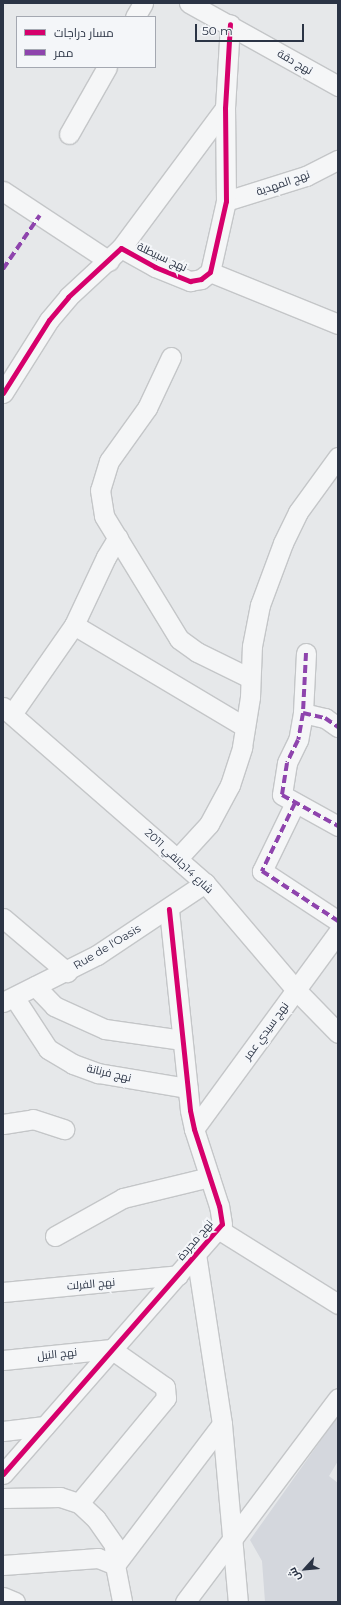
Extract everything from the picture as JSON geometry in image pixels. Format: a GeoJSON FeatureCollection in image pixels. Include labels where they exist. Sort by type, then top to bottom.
{"type":"FeatureCollection","features":[{"type":"Feature","properties":{"kind":"street"},"geometry":{"type":"LineString","coordinates":[[136,16],[143,3]]}},
{"type":"Feature","properties":{"kind":"street","name":"نهج دقة"},"geometry":{"type":"LineString","coordinates":[[189,3],[222,14],[338,86]]}},
{"type":"Feature","properties":{"kind":"street"},"geometry":{"type":"LineString","coordinates":[[222,14],[226,201],[210,272],[338,324]]}},
{"type":"Feature","properties":{"kind":"street"},"geometry":{"type":"LineString","coordinates":[[69,134],[106,68]]}},
{"type":"Feature","properties":{"kind":"street"},"geometry":{"type":"LineString","coordinates":[[3,393],[49,320],[90,275],[115,254],[225,108]]}},
{"type":"Feature","properties":{"kind":"street","name":"نهج المهدية"},"geometry":{"type":"LineString","coordinates":[[226,201],[306,176],[338,160]]}},
{"type":"Feature","properties":{"kind":"street","name":"نهج سبيطلة"},"geometry":{"type":"LineString","coordinates":[[3,191],[115,254],[155,267],[190,281],[201,279],[210,272]]}},
{"type":"Feature","properties":{"kind":"street"},"geometry":{"type":"LineString","coordinates":[[171,357],[147,408],[109,461],[100,490],[104,516],[179,639],[197,652],[250,678]]}},
{"type":"Feature","properties":{"kind":"street"},"geometry":{"type":"LineString","coordinates":[[178,858],[216,815],[230,785],[242,747],[252,646],[260,604],[283,543],[298,512],[338,457]]}},
{"type":"Feature","properties":{"kind":"street"},"geometry":{"type":"LineString","coordinates":[[8,710],[74,625],[106,557],[118,537]]}},
{"type":"Feature","properties":{"kind":"street"},"geometry":{"type":"LineString","coordinates":[[74,625],[245,727]]}},
{"type":"Feature","properties":{"kind":"street"},"geometry":{"type":"LineString","coordinates":[[306,653],[303,713],[298,740],[287,763],[282,795],[338,826]]}},
{"type":"Feature","properties":{"kind":"street","name":"شارع 14جانفي 2011"},"geometry":{"type":"LineString","coordinates":[[8,710],[205,883],[296,990],[338,1033]]}},
{"type":"Feature","properties":{"kind":"street"},"geometry":{"type":"LineString","coordinates":[[303,713],[324,718],[338,727]]}},
{"type":"Feature","properties":{"kind":"street"},"geometry":{"type":"LineString","coordinates":[[295,803],[262,871],[338,921]]}},
{"type":"Feature","properties":{"kind":"street","name":"Rue de l'Oasis"},"geometry":{"type":"LineString","coordinates":[[9,1000],[66,972],[169,909],[205,883]]}},
{"type":"Feature","properties":{"kind":"street","name":"نهج مجردة"},"geometry":{"type":"LineString","coordinates":[[3,1474],[222,1224],[222,1215],[194,1129],[182,1040],[169,909]]}},
{"type":"Feature","properties":{"kind":"street"},"geometry":{"type":"LineString","coordinates":[[3,918],[66,972]]}},
{"type":"Feature","properties":{"kind":"street","name":"نهج سيدي عمر"},"geometry":{"type":"LineString","coordinates":[[194,1129],[338,932]]}},
{"type":"Feature","properties":{"kind":"street"},"geometry":{"type":"LineString","coordinates":[[35,986],[54,1006],[105,1029],[182,1040]]}},
{"type":"Feature","properties":{"kind":"street","name":"نهج فرنانة"},"geometry":{"type":"LineString","coordinates":[[9,1000],[48,1049],[73,1064],[98,1073],[188,1088]]}},
{"type":"Feature","properties":{"kind":"street"},"geometry":{"type":"LineString","coordinates":[[3,1124],[33,1119],[64,1129]]}},
{"type":"Feature","properties":{"kind":"street"},"geometry":{"type":"LineString","coordinates":[[55,1236],[123,1198],[210,1177]]}},
{"type":"Feature","properties":{"kind":"street"},"geometry":{"type":"LineString","coordinates":[[218,1230],[338,1304]]}},
{"type":"Feature","properties":{"kind":"street"},"geometry":{"type":"LineString","coordinates":[[196,1254],[222,1424],[238,1602]]}},
{"type":"Feature","properties":{"kind":"street","name":"نهج الفرلت"},"geometry":{"type":"LineString","coordinates":[[3,1292],[178,1275]]}},
{"type":"Feature","properties":{"kind":"street"},"geometry":{"type":"LineString","coordinates":[[79,1503],[166,1398],[165,1387],[158,1380],[111,1349]]}},
{"type":"Feature","properties":{"kind":"street","name":"نهج النيل"},"geometry":{"type":"LineString","coordinates":[[3,1360],[111,1349]]}},
{"type":"Feature","properties":{"kind":"street"},"geometry":{"type":"LineString","coordinates":[[185,1602],[338,1398]]}},
{"type":"Feature","properties":{"kind":"street"},"geometry":{"type":"LineString","coordinates":[[115,1565],[222,1424]]}},
{"type":"Feature","properties":{"kind":"street"},"geometry":{"type":"LineString","coordinates":[[3,1431],[45,1426]]}},
{"type":"Feature","properties":{"kind":"street"},"geometry":{"type":"LineString","coordinates":[[3,1498],[60,1497],[79,1503],[96,1519],[114,1545],[115,1565],[122,1602]]}},
{"type":"Feature","properties":{"kind":"street"},"geometry":{"type":"LineString","coordinates":[[3,1565],[98,1558],[115,1565]]}},
{"type":"Feature","properties":{"kind":"street"},"geometry":{"type":"LineString","coordinates":[[3,1597],[15,1602]]}},
{"type":"Feature","properties":{"kind":"shaded area"},"geometry":{"type":"Polygon","coordinates":[[[338,1416],[338,1461],[329,1476],[338,1483],[338,1602],[265,1602],[262,1561],[250,1540],[338,1416]]]}},
{"type":"Feature","properties":{"kind":"marked path"},"geometry":{"type":"LineString","coordinates":[[3,269],[40,215]]}},
{"type":"Feature","properties":{"kind":"marked path"},"geometry":{"type":"LineString","coordinates":[[306,653],[303,713],[298,740],[287,763],[282,795],[338,826]]}},
{"type":"Feature","properties":{"kind":"marked path"},"geometry":{"type":"LineString","coordinates":[[303,713],[325,718],[338,727]]}},
{"type":"Feature","properties":{"kind":"marked path"},"geometry":{"type":"LineString","coordinates":[[295,803],[262,871],[338,921]]}},
{"type":"Feature","properties":{"kind":"cycle path"},"geometry":{"type":"LineString","coordinates":[[3,393],[49,320],[68,297],[121,248],[155,267],[190,281],[201,279],[210,272],[226,201],[225,108],[230,24]]}},
{"type":"Feature","properties":{"kind":"cycle path"},"geometry":{"type":"LineString","coordinates":[[3,1474],[222,1224],[219,1206],[194,1129],[190,1110],[169,909]]}}]}
